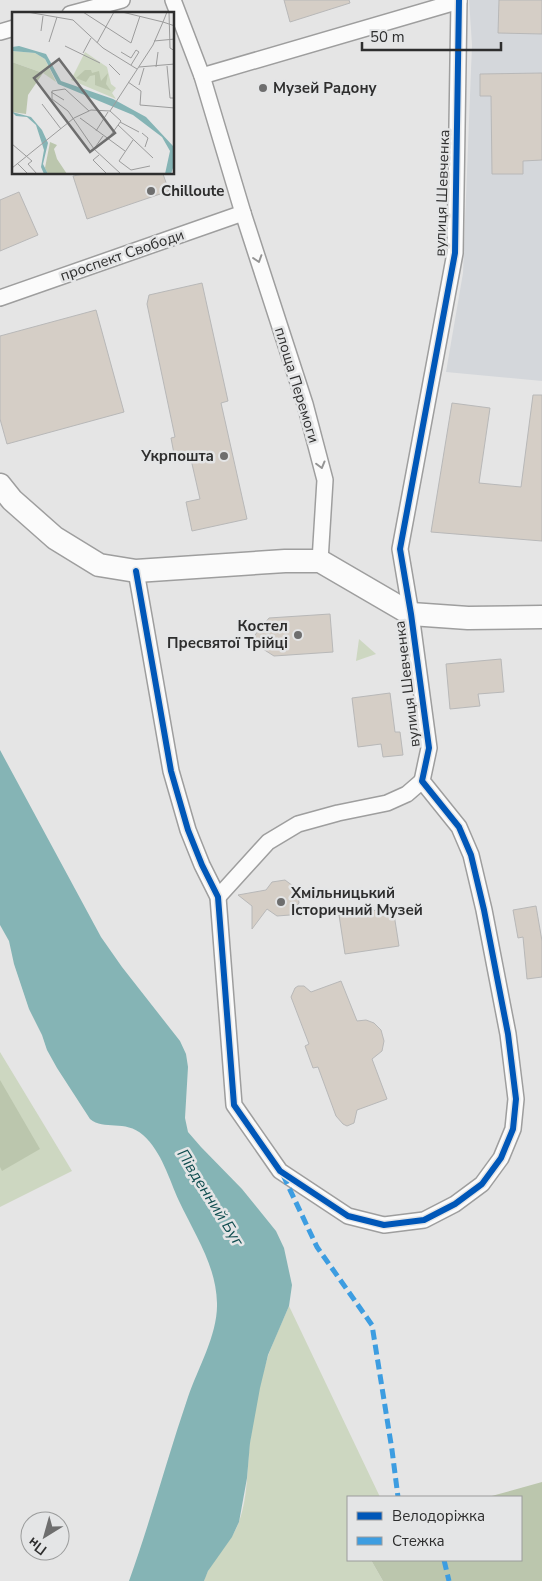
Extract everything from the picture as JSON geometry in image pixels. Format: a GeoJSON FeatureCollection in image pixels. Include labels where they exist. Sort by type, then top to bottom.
{"type":"FeatureCollection","features":[{"type":"Feature","properties":{"kind":"main road"},"geometry":{"type":"LineString","coordinates":[[0,485],[12,500],[55,538],[99,565],[136,571],[285,561],[320,561],[411,614],[468,618],[542,617]]}},
{"type":"Feature","properties":{"kind":"street"},"geometry":{"type":"LineString","coordinates":[[77,12],[122,0]]}},
{"type":"Feature","properties":{"kind":"street","name":"площа Перемоги"},"geometry":{"type":"LineString","coordinates":[[173,0],[202,76],[305,404],[325,480],[320,561]]}},
{"type":"Feature","properties":{"kind":"street"},"geometry":{"type":"LineString","coordinates":[[202,76],[459,1]]}},
{"type":"Feature","properties":{"kind":"street","name":"вулиця Шевченка"},"geometry":{"type":"LineString","coordinates":[[422,781],[428,748],[411,614],[400,549],[455,253],[459,1]]}},
{"type":"Feature","properties":{"kind":"street","name":"проспект Свободи"},"geometry":{"type":"LineString","coordinates":[[0,298],[244,213]]}},
{"type":"Feature","properties":{"kind":"street"},"geometry":{"type":"LineString","coordinates":[[136,571],[171,771],[188,830],[202,865],[218,897],[234,1105],[280,1171],[348,1216],[384,1225],[424,1220],[455,1204],[482,1184],[501,1158],[513,1129],[516,1099],[508,1034],[484,910],[471,855],[459,827],[422,781],[407,794],[387,803],[338,813],[298,824],[268,842],[218,897]]}},
{"type":"Feature","properties":{"kind":"shaded area"},"geometry":{"type":"Polygon","coordinates":[[[469,0],[542,0],[542,381],[446,372],[463,273],[472,45],[469,0]]]}},
{"type":"Feature","properties":{"kind":"green space"},"geometry":{"type":"Polygon","coordinates":[[[359,639],[376,654],[356,661],[359,639]]]}},
{"type":"Feature","properties":{"kind":"green space"},"geometry":{"type":"Polygon","coordinates":[[[0,1052],[72,1171],[0,1207],[0,1052]]]}},
{"type":"Feature","properties":{"kind":"green space"},"geometry":{"type":"Polygon","coordinates":[[[0,1080],[40,1149],[2,1171],[0,1167],[0,1080]]]}},
{"type":"Feature","properties":{"kind":"green space"},"geometry":{"type":"Polygon","coordinates":[[[289,1306],[380,1496],[347,1496],[347,1561],[372,1561],[383,1581],[204,1581],[211,1566],[235,1530],[242,1512],[246,1493],[250,1442],[259,1388],[275,1337],[289,1306]]]}},
{"type":"Feature","properties":{"kind":"green space"},"geometry":{"type":"Polygon","coordinates":[[[542,1482],[542,1581],[383,1581],[372,1561],[522,1561],[522,1496],[492,1496],[542,1482]]]}},
{"type":"Feature","properties":{"kind":"water","name":"Південний Буг"},"geometry":{"type":"Polygon","coordinates":[[[0,750],[101,937],[180,1041],[186,1054],[188,1067],[185,1118],[188,1132],[242,1189],[276,1231],[284,1248],[292,1285],[289,1306],[268,1355],[260,1388],[239,1522],[232,1537],[208,1571],[204,1581],[129,1581],[188,1397],[211,1339],[217,1303],[213,1276],[204,1250],[155,1149],[136,1130],[129,1127],[102,1124],[90,1119],[47,1050],[29,1009],[14,964],[9,941],[0,925],[0,750]]]}},
{"type":"Feature","properties":{"kind":"building"},"geometry":{"type":"Polygon","coordinates":[[[284,0],[349,0],[350,3],[290,22],[284,0]]]}},
{"type":"Feature","properties":{"kind":"building"},"geometry":{"type":"Polygon","coordinates":[[[499,0],[542,0],[542,34],[498,33],[499,0]]]}},
{"type":"Feature","properties":{"kind":"building"},"geometry":{"type":"Polygon","coordinates":[[[542,73],[542,160],[523,161],[523,174],[492,174],[491,96],[480,96],[480,74],[542,73]]]}},
{"type":"Feature","properties":{"kind":"building"},"geometry":{"type":"Polygon","coordinates":[[[163,175],[169,191],[87,219],[73,176],[163,175]]]}},
{"type":"Feature","properties":{"kind":"building"},"geometry":{"type":"Polygon","coordinates":[[[19,192],[38,235],[0,251],[0,200],[19,192]]]}},
{"type":"Feature","properties":{"kind":"building"},"geometry":{"type":"Polygon","coordinates":[[[202,283],[228,401],[221,403],[247,519],[192,531],[186,502],[200,499],[190,455],[175,459],[171,438],[175,437],[147,304],[149,295],[202,283]]]}},
{"type":"Feature","properties":{"kind":"building"},"geometry":{"type":"Polygon","coordinates":[[[96,310],[124,412],[7,444],[0,419],[0,336],[96,310]]]}},
{"type":"Feature","properties":{"kind":"building"},"geometry":{"type":"Polygon","coordinates":[[[533,395],[542,395],[542,541],[431,532],[452,403],[490,408],[479,483],[521,487],[533,395]]]}},
{"type":"Feature","properties":{"kind":"building","name":"Костел Пресвятої Трійці"},"geometry":{"type":"Polygon","coordinates":[[[330,614],[333,652],[274,656],[255,644],[255,635],[269,618],[330,614]]]}},
{"type":"Feature","properties":{"kind":"building"},"geometry":{"type":"Polygon","coordinates":[[[501,659],[504,692],[478,694],[480,706],[450,709],[446,664],[501,659]]]}},
{"type":"Feature","properties":{"kind":"building"},"geometry":{"type":"Polygon","coordinates":[[[390,693],[395,732],[400,732],[403,755],[383,757],[381,744],[358,747],[352,698],[390,693]]]}},
{"type":"Feature","properties":{"kind":"building","name":"Хмільницький Історичний Музей"},"geometry":{"type":"Polygon","coordinates":[[[285,880],[297,889],[299,903],[290,915],[277,916],[267,909],[252,929],[252,906],[238,895],[266,890],[272,882],[285,880]]]}},
{"type":"Feature","properties":{"kind":"building"},"geometry":{"type":"Polygon","coordinates":[[[536,906],[542,941],[542,977],[527,979],[523,937],[518,938],[513,910],[536,906]]]}},
{"type":"Feature","properties":{"kind":"building"},"geometry":{"type":"Polygon","coordinates":[[[393,908],[399,946],[345,954],[339,915],[393,908]]]}},
{"type":"Feature","properties":{"kind":"building"},"geometry":{"type":"Polygon","coordinates":[[[341,981],[357,1021],[366,1020],[374,1023],[381,1030],[384,1041],[382,1051],[372,1059],[387,1099],[357,1110],[354,1123],[347,1126],[336,1116],[318,1067],[313,1068],[305,1046],[309,1044],[291,997],[298,986],[304,986],[311,992],[341,981]]]}},
{"type":"Feature","properties":{"kind":"marked path"},"geometry":{"type":"LineString","coordinates":[[283,1175],[317,1247],[372,1325],[398,1496]]}},
{"type":"Feature","properties":{"kind":"marked path"},"geometry":{"type":"LineString","coordinates":[[444,1561],[449,1581]]}},
{"type":"Feature","properties":{"kind":"cycle path"},"geometry":{"type":"LineString","coordinates":[[136,571],[171,771],[188,830],[202,865],[218,897],[234,1105],[280,1171],[348,1216],[384,1225],[424,1220],[455,1204],[482,1184],[501,1158],[513,1129],[516,1099],[508,1034],[484,910],[471,855],[459,827],[422,781],[429,748],[411,614],[400,549],[455,253],[459,0]]}},
{"type":"Feature","properties":{"kind":"place","name":"Музей Радону"},"geometry":{"type":"Point","coordinates":[263,88]}},
{"type":"Feature","properties":{"kind":"place","name":"Chilloute"},"geometry":{"type":"Point","coordinates":[151,191]}},
{"type":"Feature","properties":{"kind":"place","name":"Укрпошта"},"geometry":{"type":"Point","coordinates":[224,456]}},
{"type":"Feature","properties":{"kind":"place","name":"Костел Пресвятої Трійці"},"geometry":{"type":"Point","coordinates":[298,635]}},
{"type":"Feature","properties":{"kind":"place","name":"Хмільницький Історичний Музей"},"geometry":{"type":"Point","coordinates":[281,902]}}]}
